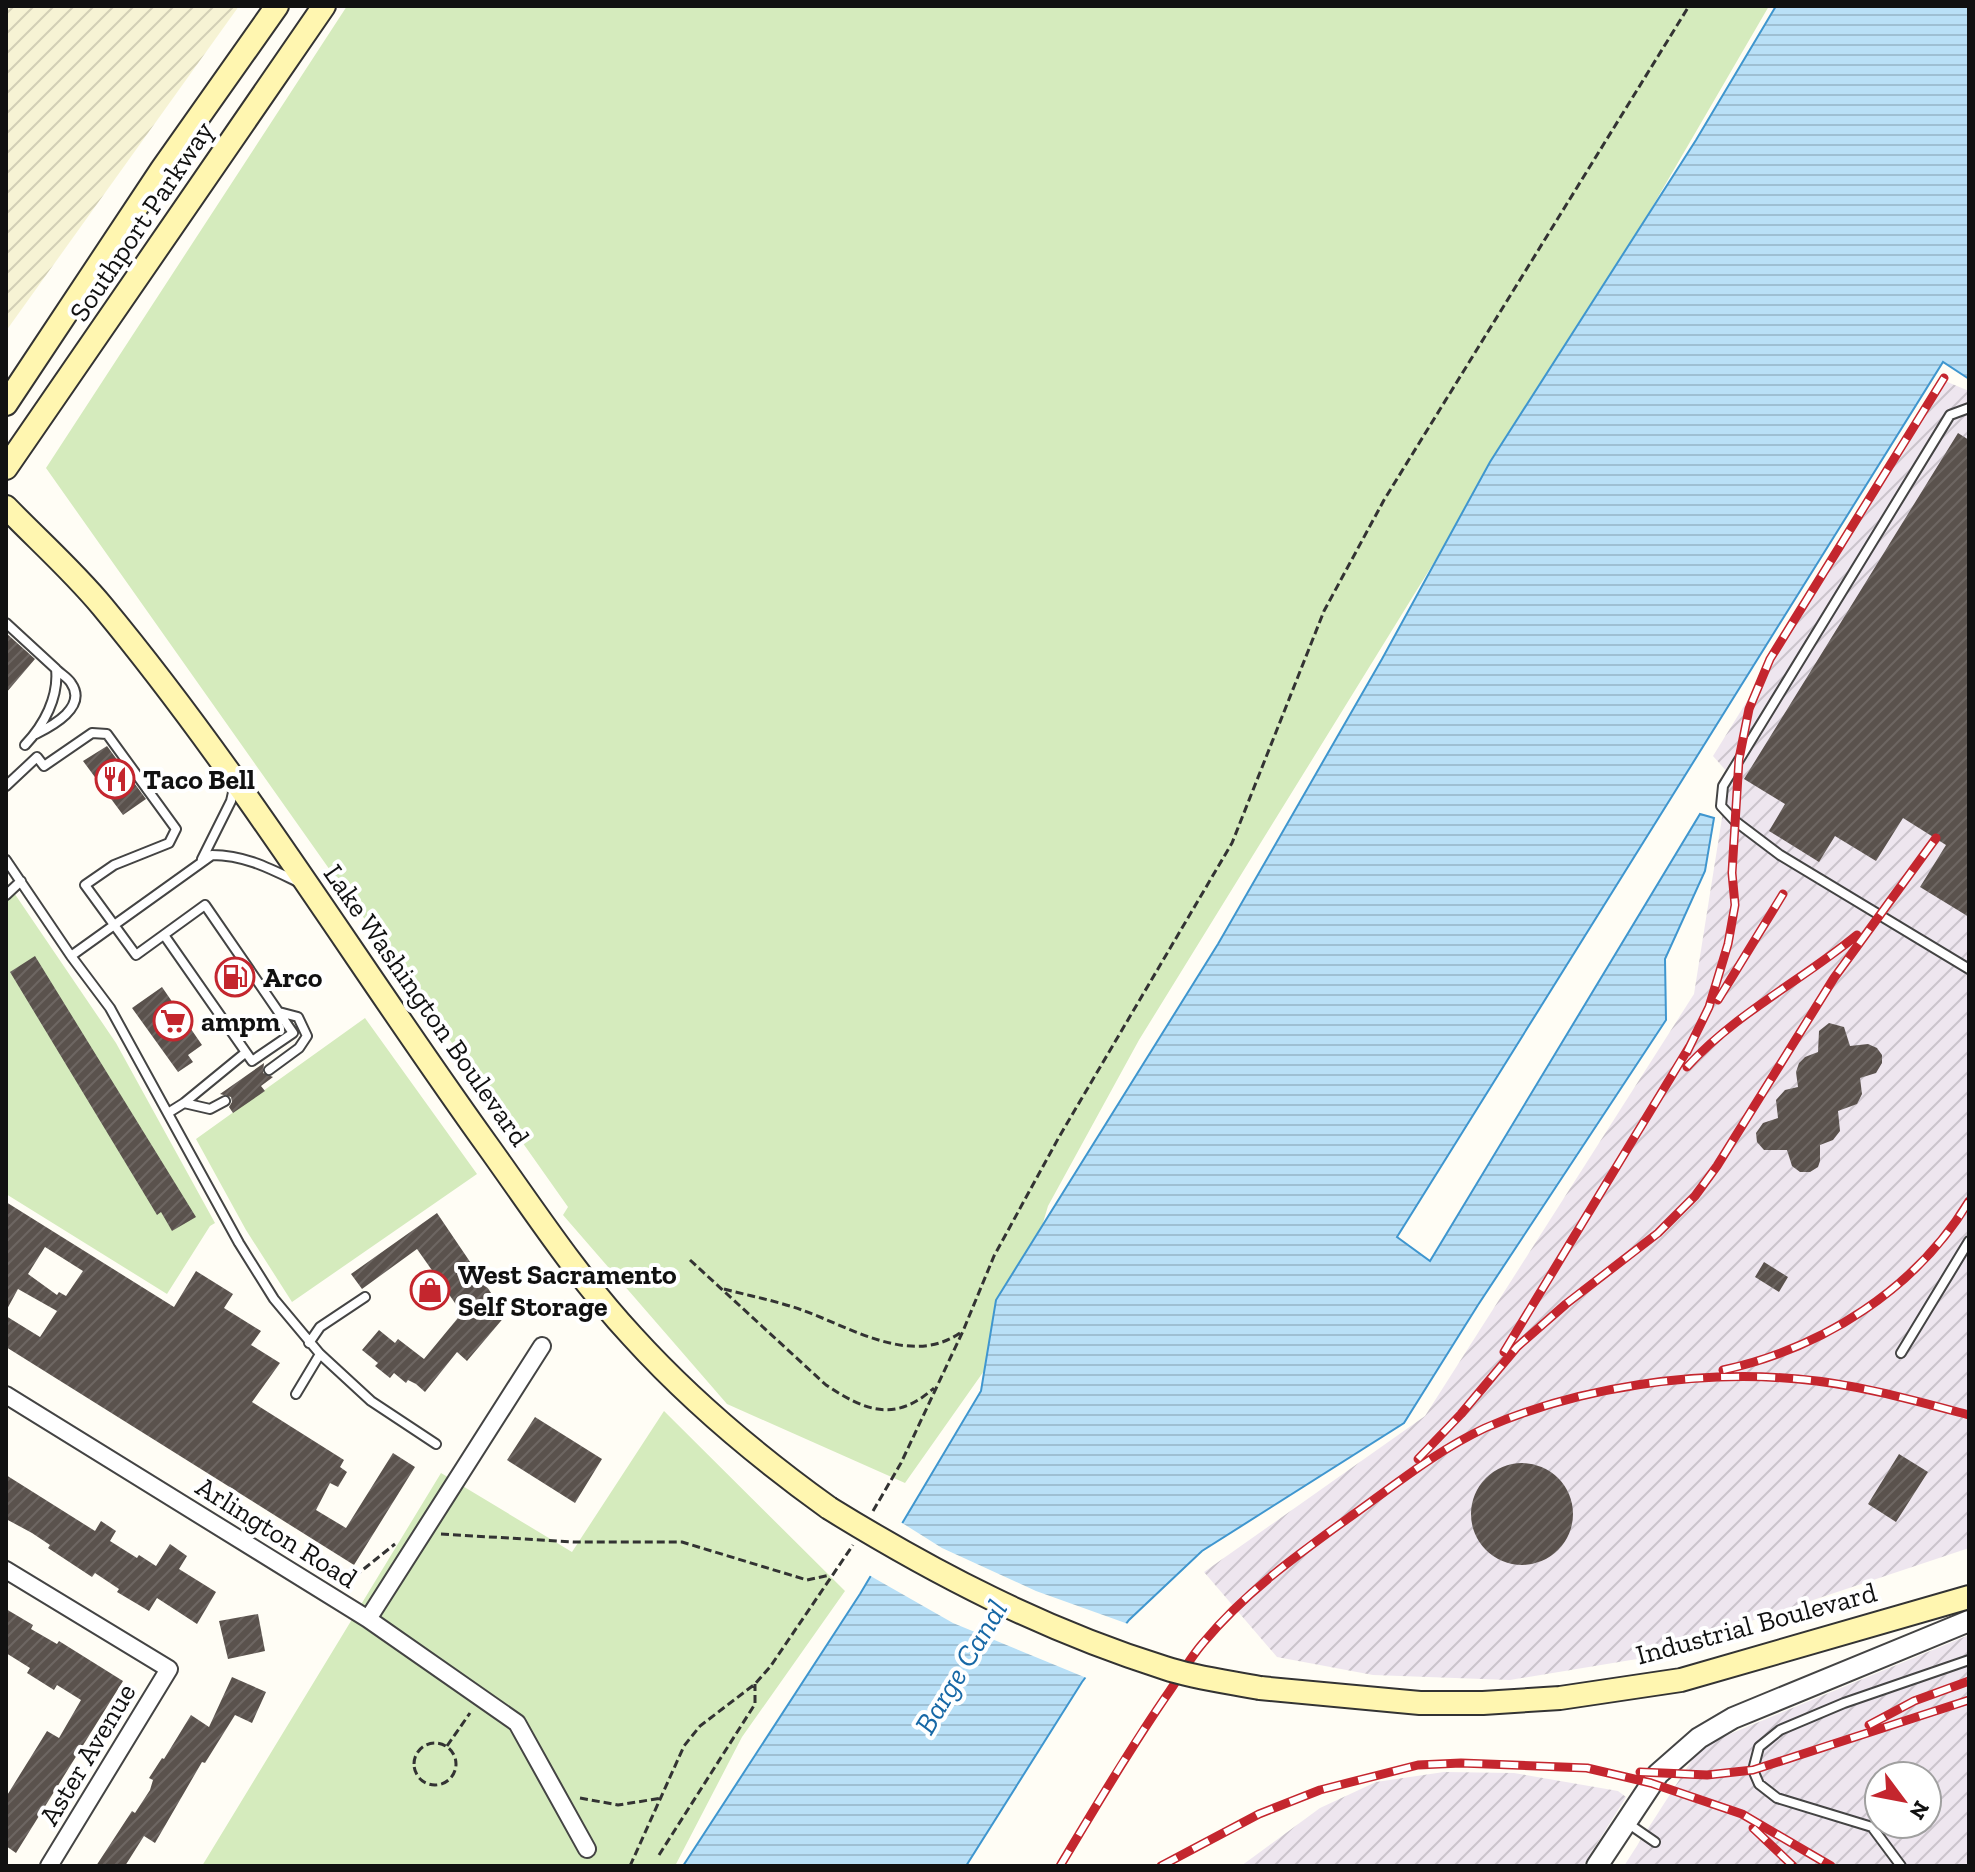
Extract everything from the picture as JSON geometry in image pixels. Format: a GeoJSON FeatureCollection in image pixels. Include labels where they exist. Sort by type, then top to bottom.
{"type":"FeatureCollection","features":[{"type":"Feature","properties":{"kind":"main road","name":"Southport Parkway"},"geometry":{"type":"LineString","coordinates":[[6,404],[162,169],[277,6]]}},
{"type":"Feature","properties":{"kind":"main road","name":"Southport Parkway"},"geometry":{"type":"LineString","coordinates":[[6,468],[324,6]]}},
{"type":"Feature","properties":{"kind":"main road","name":"Lake Washington Boulevard"},"geometry":{"type":"LineString","coordinates":[[6,507],[100,603],[176,701],[448,1092],[575,1267],[631,1336],[696,1401],[771,1466],[829,1508]]}},
{"type":"Feature","properties":{"kind":"main road","name":"Industrial Boulevard"},"geometry":{"type":"LineString","coordinates":[[829,1508],[942,1575],[1032,1618],[1168,1669],[1260,1688],[1420,1703],[1560,1698],[1681,1680],[1969,1597]]}},
{"type":"Feature","properties":{"kind":"street","name":"Arlington Road"},"geometry":{"type":"LineString","coordinates":[[6,1395],[368,1619],[542,1346]]}},
{"type":"Feature","properties":{"kind":"street","name":"Aster Avenue"},"geometry":{"type":"LineString","coordinates":[[6,1570],[169,1669],[49,1866]]}},
{"type":"Feature","properties":{"kind":"street"},"geometry":{"type":"LineString","coordinates":[[368,1619],[517,1723],[587,1849]]}},
{"type":"Feature","properties":{"kind":"street"},"geometry":{"type":"LineString","coordinates":[[1597,1866],[1658,1774],[1699,1738],[1733,1718],[1969,1621]]}},
{"type":"Feature","properties":{"kind":"lane"},"geometry":{"type":"LineString","coordinates":[[1969,408],[1950,415],[1723,786],[1721,806],[1735,821],[1780,855],[1969,969]]}},
{"type":"Feature","properties":{"kind":"lane"},"geometry":{"type":"LineString","coordinates":[[6,623],[72,684],[75,696],[73,705],[56,724],[35,735]]}},
{"type":"Feature","properties":{"kind":"lane"},"geometry":{"type":"LineString","coordinates":[[25,745],[47,715],[57,682],[56,669]]}},
{"type":"Feature","properties":{"kind":"lane"},"geometry":{"type":"LineString","coordinates":[[6,786],[37,757],[44,766],[92,733],[107,734],[176,829],[169,843],[114,865],[85,885],[136,955],[205,905],[293,1033],[252,1061],[164,935]]}},
{"type":"Feature","properties":{"kind":"lane"},"geometry":{"type":"LineString","coordinates":[[200,862],[231,801],[235,784]]}},
{"type":"Feature","properties":{"kind":"lane"},"geometry":{"type":"LineString","coordinates":[[71,956],[212,855],[231,855],[248,860],[308,887]]}},
{"type":"Feature","properties":{"kind":"lane"},"geometry":{"type":"LineString","coordinates":[[6,860],[110,1008],[256,1273],[320,1354],[371,1401],[436,1444]]}},
{"type":"Feature","properties":{"kind":"lane"},"geometry":{"type":"LineString","coordinates":[[6,895],[21,881]]}},
{"type":"Feature","properties":{"kind":"lane"},"geometry":{"type":"LineString","coordinates":[[269,1070],[299,1048],[307,1036],[298,1017],[278,1011]]}},
{"type":"Feature","properties":{"kind":"lane"},"geometry":{"type":"LineString","coordinates":[[168,1113],[245,1053]]}},
{"type":"Feature","properties":{"kind":"lane"},"geometry":{"type":"LineString","coordinates":[[184,1103],[210,1109],[225,1101]]}},
{"type":"Feature","properties":{"kind":"lane"},"geometry":{"type":"LineString","coordinates":[[1901,1353],[1969,1241]]}},
{"type":"Feature","properties":{"kind":"lane"},"geometry":{"type":"LineString","coordinates":[[309,1343],[320,1327],[365,1297]]}},
{"type":"Feature","properties":{"kind":"lane"},"geometry":{"type":"LineString","coordinates":[[296,1394],[320,1354]]}},
{"type":"Feature","properties":{"kind":"lane"},"geometry":{"type":"LineString","coordinates":[[1901,1866],[1872,1827],[1777,1798],[1759,1784],[1753,1770],[1759,1747],[1780,1730],[1844,1703],[1969,1660]]}},
{"type":"Feature","properties":{"kind":"lane"},"geometry":{"type":"LineString","coordinates":[[1625,1822],[1655,1842]]}},
{"type":"Feature","properties":{"kind":"path"},"geometry":{"type":"LineString","coordinates":[[872,1513],[901,1463],[963,1331],[994,1256],[1059,1137],[1232,843],[1324,611],[1384,500],[1689,6]]}},
{"type":"Feature","properties":{"kind":"path"},"geometry":{"type":"LineString","coordinates":[[690,1260],[826,1385],[858,1404],[874,1409],[904,1408],[919,1401],[937,1386]]}},
{"type":"Feature","properties":{"kind":"path"},"geometry":{"type":"LineString","coordinates":[[723,1289],[800,1309],[852,1331],[898,1344],[934,1346],[951,1340],[963,1331]]}},
{"type":"Feature","properties":{"kind":"path"},"geometry":{"type":"LineString","coordinates":[[328,1594],[351,1580],[388,1548],[422,1534],[574,1542],[682,1542],[807,1580],[830,1575]]}},
{"type":"Feature","properties":{"kind":"path"},"geometry":{"type":"LineString","coordinates":[[630,1866],[684,1746],[700,1726],[755,1684],[770,1667],[857,1539]]}},
{"type":"Feature","properties":{"kind":"path"},"geometry":{"type":"LineString","coordinates":[[659,1855],[755,1704],[755,1684]]}},
{"type":"Feature","properties":{"kind":"path"},"geometry":{"type":"LineString","coordinates":[[447,1746],[481,1697]]}},
{"type":"Feature","properties":{"kind":"path"},"geometry":{"type":"LineString","coordinates":[[427,1744],[447,1746],[457,1763],[453,1776],[434,1786],[421,1780],[414,1767],[417,1753],[427,1744]]}},
{"type":"Feature","properties":{"kind":"path"},"geometry":{"type":"LineString","coordinates":[[555,1788],[601,1804],[635,1804],[662,1798]]}},
{"type":"Feature","properties":{"kind":"shaded area"},"geometry":{"type":"Polygon","coordinates":[[[6,6],[239,6],[6,331],[6,6]]]}},
{"type":"Feature","properties":{"kind":"shaded area"},"geometry":{"type":"Polygon","coordinates":[[[1945,381],[1969,391],[1969,1548],[1637,1659],[1510,1680],[1373,1675],[1277,1657],[1204,1572],[1425,1416],[1694,994],[1729,774],[1713,756],[1945,381]]]}},
{"type":"Feature","properties":{"kind":"shaded area"},"geometry":{"type":"Polygon","coordinates":[[[1969,1635],[1969,1866],[1624,1866],[1701,1746],[1969,1635]]]}},
{"type":"Feature","properties":{"kind":"shaded area"},"geometry":{"type":"Polygon","coordinates":[[[1444,1772],[1514,1773],[1618,1791],[1626,1797],[1583,1866],[1241,1866],[1320,1808],[1376,1782],[1444,1772]]]}},
{"type":"Feature","properties":{"kind":"green space"},"geometry":{"type":"Polygon","coordinates":[[[347,6],[1769,6],[1633,240],[1139,1040],[1048,1206],[1010,1334],[905,1483],[727,1404],[563,1215],[568,1207],[46,468],[347,6]]]}},
{"type":"Feature","properties":{"kind":"green space"},"geometry":{"type":"Polygon","coordinates":[[[6,881],[116,1043],[215,1223],[210,1226],[167,1294],[6,1194],[6,881]]]}},
{"type":"Feature","properties":{"kind":"green space"},"geometry":{"type":"Polygon","coordinates":[[[365,1018],[477,1174],[292,1302],[246,1230],[196,1139],[365,1018]]]}},
{"type":"Feature","properties":{"kind":"green space"},"geometry":{"type":"Polygon","coordinates":[[[664,1411],[845,1591],[742,1737],[675,1866],[202,1866],[441,1473],[572,1552],[664,1411]]]}},
{"type":"Feature","properties":{"kind":"water","name":"Barge Canal"},"geometry":{"type":"Polygon","coordinates":[[[1776,6],[1969,6],[1969,379],[1943,362],[1397,1237],[1430,1261],[1700,814],[1714,818],[1705,871],[1665,959],[1666,1020],[1404,1423],[1202,1551],[1129,1620],[1082,1682],[966,1866],[683,1866],[860,1594],[981,1391],[996,1300],[1218,944],[1382,659],[1490,462],[1696,140],[1776,6]]]}},
{"type":"Feature","properties":{"kind":"pier"},"geometry":{"type":"Polygon","coordinates":[[[899,1521],[942,1548],[1036,1591],[1131,1625],[1089,1679],[953,1623],[867,1574],[899,1521]]]}},
{"type":"Feature","properties":{"kind":"building"},"geometry":{"type":"Polygon","coordinates":[[[1958,433],[1969,440],[1969,917],[1920,887],[1946,845],[1903,818],[1876,861],[1835,836],[1819,862],[1769,831],[1785,804],[1744,779],[1958,433]]]}},
{"type":"Feature","properties":{"kind":"building"},"geometry":{"type":"Polygon","coordinates":[[[6,633],[35,659],[6,693],[6,633]]]}},
{"type":"Feature","properties":{"kind":"building","name":"Taco Bell"},"geometry":{"type":"Polygon","coordinates":[[[107,746],[146,799],[123,815],[83,761],[107,746]]]}},
{"type":"Feature","properties":{"kind":"building"},"geometry":{"type":"Polygon","coordinates":[[[35,956],[196,1217],[172,1231],[161,1212],[157,1215],[10,972],[35,956]]]}},
{"type":"Feature","properties":{"kind":"building"},"geometry":{"type":"Polygon","coordinates":[[[162,987],[202,1045],[188,1055],[193,1062],[178,1072],[132,1008],[162,987]]]}},
{"type":"Feature","properties":{"kind":"building"},"geometry":{"type":"Polygon","coordinates":[[[1829,1023],[1844,1027],[1850,1046],[1868,1044],[1877,1048],[1882,1055],[1882,1063],[1876,1073],[1860,1078],[1862,1094],[1857,1104],[1838,1111],[1840,1131],[1833,1140],[1820,1145],[1818,1167],[1810,1172],[1800,1172],[1792,1166],[1787,1150],[1764,1150],[1757,1142],[1756,1133],[1763,1123],[1778,1118],[1776,1100],[1785,1090],[1798,1087],[1796,1072],[1799,1063],[1818,1052],[1819,1031],[1829,1023]]]}},
{"type":"Feature","properties":{"kind":"building"},"geometry":{"type":"Polygon","coordinates":[[[264,1063],[263,1073],[273,1077],[261,1086],[265,1091],[233,1113],[229,1107],[231,1097],[220,1094],[264,1063]]]}},
{"type":"Feature","properties":{"kind":"building"},"geometry":{"type":"Polygon","coordinates":[[[6,1202],[174,1307],[196,1271],[233,1294],[224,1308],[261,1331],[251,1345],[280,1363],[252,1402],[344,1460],[340,1467],[347,1472],[338,1487],[330,1483],[316,1510],[346,1528],[393,1453],[415,1467],[354,1565],[6,1347],[6,1316],[40,1337],[57,1311],[18,1289],[6,1311],[6,1202]],[[45,1247],[28,1274],[57,1295],[59,1292],[66,1296],[83,1271],[45,1247]]]}},
{"type":"Feature","properties":{"kind":"building"},"geometry":{"type":"Polygon","coordinates":[[[437,1213],[506,1315],[467,1361],[457,1352],[425,1392],[394,1373],[390,1378],[362,1350],[379,1330],[395,1343],[398,1339],[424,1359],[462,1313],[417,1249],[362,1289],[351,1274],[437,1213]]]}},
{"type":"Feature","properties":{"kind":"building"},"geometry":{"type":"Polygon","coordinates":[[[1764,1262],[1788,1277],[1779,1292],[1755,1277],[1764,1262]]]}},
{"type":"Feature","properties":{"kind":"building"},"geometry":{"type":"Polygon","coordinates":[[[535,1417],[602,1459],[575,1503],[507,1460],[535,1417]]]}},
{"type":"Feature","properties":{"kind":"building"},"geometry":{"type":"Polygon","coordinates":[[[1899,1454],[1928,1472],[1896,1522],[1868,1504],[1899,1454]]]}},
{"type":"Feature","properties":{"kind":"building"},"geometry":{"type":"Polygon","coordinates":[[[1522,1463],[1541,1467],[1558,1478],[1569,1495],[1573,1514],[1569,1533],[1558,1550],[1541,1561],[1522,1565],[1503,1561],[1486,1550],[1475,1533],[1471,1514],[1475,1495],[1486,1478],[1503,1467],[1522,1463]]]}},
{"type":"Feature","properties":{"kind":"building"},"geometry":{"type":"Polygon","coordinates":[[[6,1475],[95,1531],[101,1521],[116,1531],[110,1541],[137,1558],[139,1555],[156,1566],[170,1544],[187,1556],[179,1569],[216,1592],[197,1624],[157,1598],[149,1611],[117,1592],[119,1589],[95,1573],[92,1577],[48,1548],[50,1545],[6,1519],[6,1475]]]}},
{"type":"Feature","properties":{"kind":"building"},"geometry":{"type":"Polygon","coordinates":[[[6,1609],[33,1625],[31,1629],[57,1644],[59,1641],[123,1681],[16,1853],[6,1846],[6,1797],[47,1731],[59,1738],[81,1700],[57,1685],[54,1690],[27,1673],[30,1668],[6,1653],[6,1609]]]}},
{"type":"Feature","properties":{"kind":"building"},"geometry":{"type":"Polygon","coordinates":[[[258,1614],[265,1651],[228,1659],[219,1621],[258,1614]]]}},
{"type":"Feature","properties":{"kind":"building"},"geometry":{"type":"Polygon","coordinates":[[[232,1677],[266,1692],[252,1723],[235,1715],[205,1763],[202,1762],[155,1843],[144,1836],[125,1866],[96,1866],[132,1811],[135,1813],[150,1790],[153,1780],[149,1778],[191,1715],[209,1727],[232,1677]]]}},
{"type":"Feature","properties":{"kind":"railway"},"geometry":{"type":"LineString","coordinates":[[1687,1052],[1709,1007],[1728,944],[1735,905],[1732,873],[1739,759],[1749,709],[1770,659],[1944,378]]}},
{"type":"Feature","properties":{"kind":"railway"},"geometry":{"type":"LineString","coordinates":[[1418,1459],[1461,1414],[1517,1347],[1566,1304],[1658,1233],[1695,1196],[1717,1166],[1834,978],[1936,838]]}},
{"type":"Feature","properties":{"kind":"railway"},"geometry":{"type":"LineString","coordinates":[[1718,1000],[1783,894]]}},
{"type":"Feature","properties":{"kind":"railway"},"geometry":{"type":"LineString","coordinates":[[1687,1067],[1726,1030],[1857,935]]}},
{"type":"Feature","properties":{"kind":"railway"},"geometry":{"type":"LineString","coordinates":[[1504,1352],[1691,1044]]}},
{"type":"Feature","properties":{"kind":"railway"},"geometry":{"type":"LineString","coordinates":[[1723,1370],[1796,1347],[1864,1310],[1922,1261],[1947,1233],[1969,1201]]}},
{"type":"Feature","properties":{"kind":"railway"},"geometry":{"type":"LineString","coordinates":[[1060,1866],[1113,1778],[1194,1655],[1237,1606],[1314,1543],[1402,1479],[1485,1428],[1521,1414],[1598,1392],[1720,1377],[1798,1379],[1841,1385],[1969,1415]]}},
{"type":"Feature","properties":{"kind":"railway"},"geometry":{"type":"LineString","coordinates":[[1869,1725],[1914,1701],[1969,1681]]}},
{"type":"Feature","properties":{"kind":"railway"},"geometry":{"type":"LineString","coordinates":[[1640,1772],[1707,1775],[1753,1770],[1969,1700]]}},
{"type":"Feature","properties":{"kind":"railway"},"geometry":{"type":"LineString","coordinates":[[1161,1866],[1259,1814],[1320,1790],[1418,1765],[1461,1763],[1587,1768],[1651,1783],[1742,1814],[1831,1866]]}},
{"type":"Feature","properties":{"kind":"railway"},"geometry":{"type":"LineString","coordinates":[[1753,1828],[1793,1866]]}},
{"type":"Feature","properties":{"kind":"place","name":"Taco Bell"},"geometry":{"type":"Point","coordinates":[115,779]}},
{"type":"Feature","properties":{"kind":"place","name":"Arco"},"geometry":{"type":"Point","coordinates":[235,977]}},
{"type":"Feature","properties":{"kind":"place","name":"ampm"},"geometry":{"type":"Point","coordinates":[173,1021]}},
{"type":"Feature","properties":{"kind":"place","name":"West Sacramento Self Storage"},"geometry":{"type":"Point","coordinates":[430,1290]}}]}
